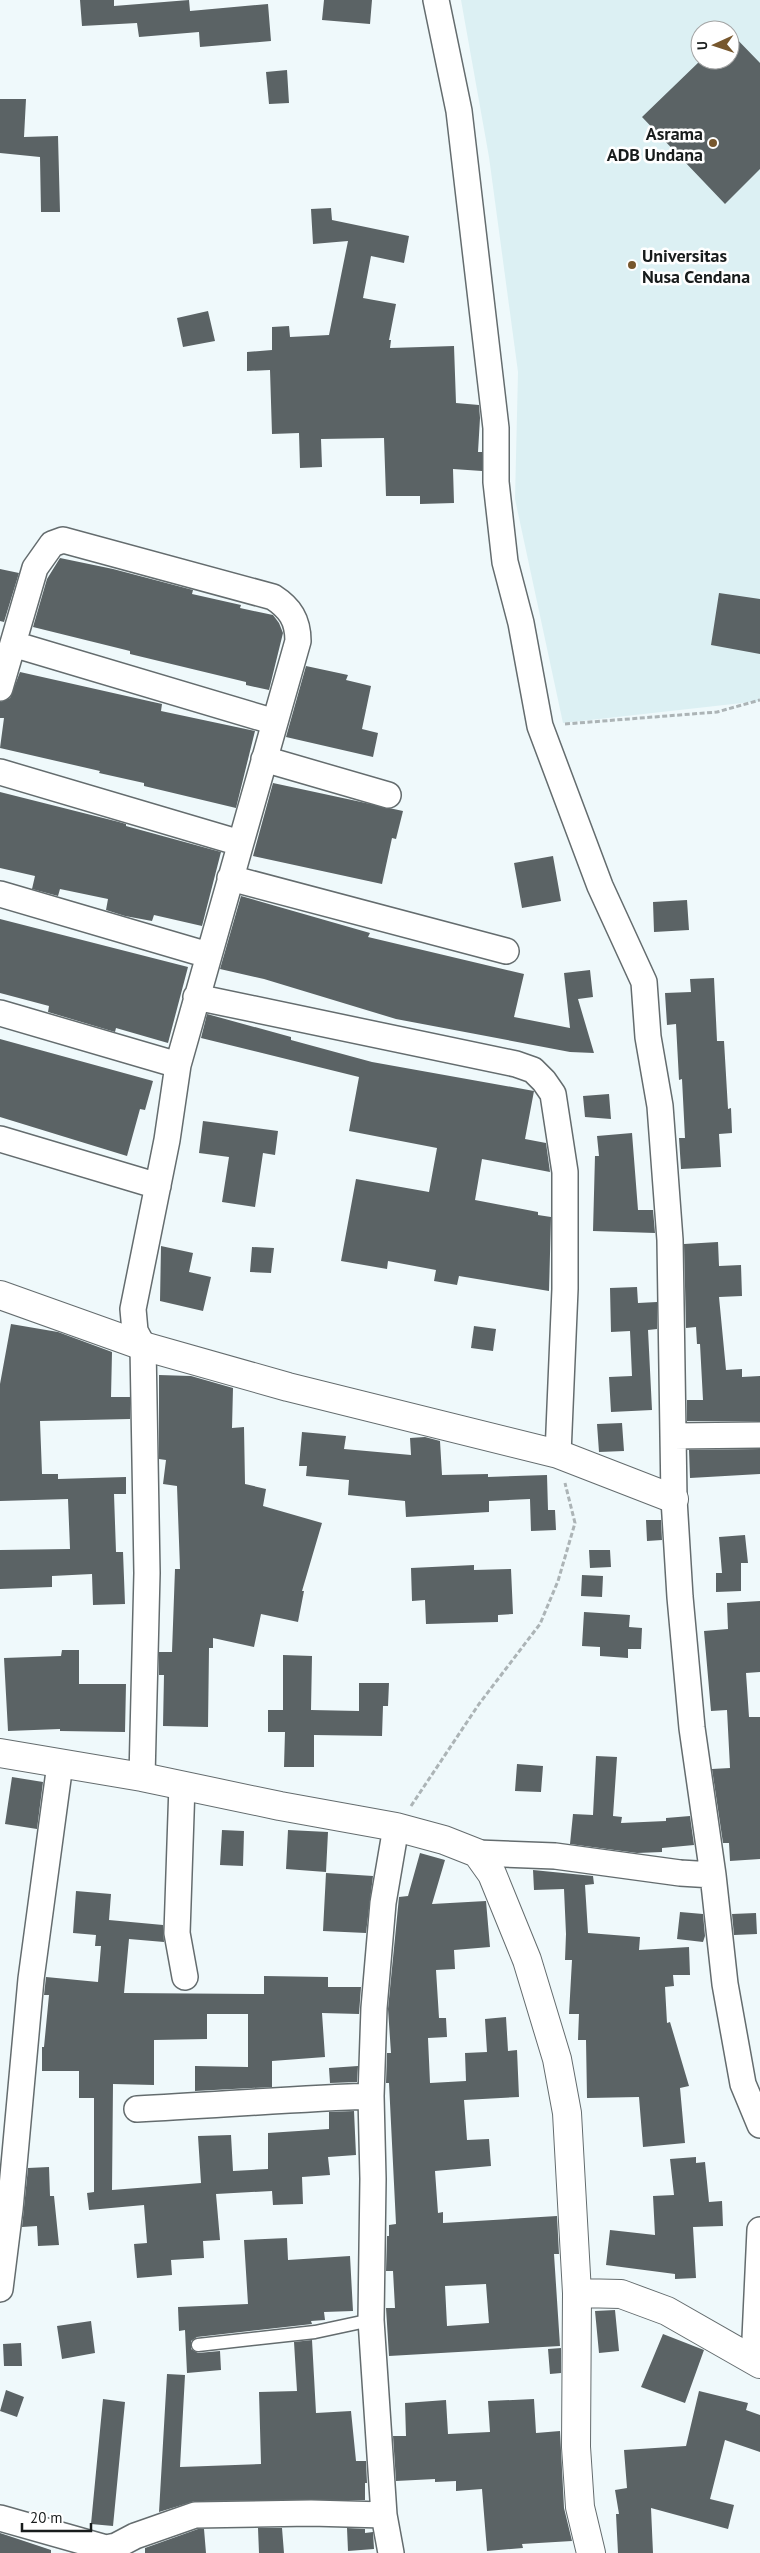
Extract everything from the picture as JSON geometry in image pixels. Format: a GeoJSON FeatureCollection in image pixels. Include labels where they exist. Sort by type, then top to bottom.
{"type":"FeatureCollection","features":[{"type":"Feature","properties":{"kind":"street"},"geometry":{"type":"LineString","coordinates":[[436,0],[459,111],[496,428],[496,482],[505,562],[521,623],[540,726],[600,886],[644,982],[648,1037],[660,1106],[670,1240],[674,1499],[692,1728],[713,1875],[725,1984],[741,2075],[760,2125]]}},
{"type":"Feature","properties":{"kind":"street"},"geometry":{"type":"LineString","coordinates":[[0,688],[35,568],[52,544],[63,540],[273,597],[287,606],[294,618],[298,641],[178,1066],[158,1186],[133,1309],[134,1331],[143,1346],[147,1573],[142,1777]]}},
{"type":"Feature","properties":{"kind":"street"},"geometry":{"type":"LineString","coordinates":[[13,644],[275,722]]}},
{"type":"Feature","properties":{"kind":"street"},"geometry":{"type":"LineString","coordinates":[[264,759],[388,795]]}},
{"type":"Feature","properties":{"kind":"street"},"geometry":{"type":"LineString","coordinates":[[0,772],[240,843]]}},
{"type":"Feature","properties":{"kind":"street"},"geometry":{"type":"LineString","coordinates":[[230,878],[506,952]]}},
{"type":"Feature","properties":{"kind":"street"},"geometry":{"type":"LineString","coordinates":[[0,894],[208,956]]}},
{"type":"Feature","properties":{"kind":"street"},"geometry":{"type":"LineString","coordinates":[[196,997],[516,1064],[532,1070],[544,1080],[553,1094],[565,1172],[565,1289],[558,1454]]}},
{"type":"Feature","properties":{"kind":"street"},"geometry":{"type":"LineString","coordinates":[[0,1013],[178,1066]]}},
{"type":"Feature","properties":{"kind":"street"},"geometry":{"type":"LineString","coordinates":[[0,1139],[158,1186]]}},
{"type":"Feature","properties":{"kind":"street"},"geometry":{"type":"LineString","coordinates":[[0,1295],[143,1346],[288,1387],[558,1454],[674,1499]]}},
{"type":"Feature","properties":{"kind":"street"},"geometry":{"type":"LineString","coordinates":[[674,1436],[760,1435]]}},
{"type":"Feature","properties":{"kind":"street"},"geometry":{"type":"LineString","coordinates":[[0,1753],[142,1777],[396,1826],[444,1840],[477,1853],[555,1856],[680,1873],[713,1875]]}},
{"type":"Feature","properties":{"kind":"street"},"geometry":{"type":"LineString","coordinates":[[0,2289],[10,2209],[31,1979],[60,1764]]}},
{"type":"Feature","properties":{"kind":"street"},"geometry":{"type":"LineString","coordinates":[[182,1785],[177,1933],[185,1977]]}},
{"type":"Feature","properties":{"kind":"street"},"geometry":{"type":"LineString","coordinates":[[391,2553],[384,2515],[371,2320],[372,2096],[374,2008],[383,1903],[396,1826]]}},
{"type":"Feature","properties":{"kind":"street"},"geometry":{"type":"LineString","coordinates":[[477,1853],[492,1874],[528,1960],[557,2060],[567,2113],[577,2294],[576,2447],[580,2507],[591,2553]]}},
{"type":"Feature","properties":{"kind":"street"},"geometry":{"type":"LineString","coordinates":[[136,2109],[213,2105],[257,2100],[372,2096]]}},
{"type":"Feature","properties":{"kind":"street"},"geometry":{"type":"LineString","coordinates":[[577,2294],[621,2294],[667,2311],[757,2362],[760,2230]]}},
{"type":"Feature","properties":{"kind":"street"},"geometry":{"type":"LineString","coordinates":[[0,2518],[98,2548],[106,2548],[116,2546],[134,2536],[195,2515],[311,2513],[384,2515]]}},
{"type":"Feature","properties":{"kind":"lane"},"geometry":{"type":"LineString","coordinates":[[198,2345],[315,2332],[371,2320]]}},
{"type":"Feature","properties":{"kind":"path"},"geometry":{"type":"LineString","coordinates":[[540,726],[717,712],[760,700]]}},
{"type":"Feature","properties":{"kind":"path"},"geometry":{"type":"LineString","coordinates":[[396,1826],[480,1704],[540,1624],[558,1582],[575,1523],[558,1454]]}},
{"type":"Feature","properties":{"kind":"shaded area","name":"Universitas Nusa Cendana"},"geometry":{"type":"Polygon","coordinates":[[[461,0],[760,0],[760,701],[563,723],[515,499],[518,372],[489,157],[461,0]]]}},
{"type":"Feature","properties":{"kind":"building"},"geometry":{"type":"Polygon","coordinates":[[[80,0],[114,0],[114,6],[189,0],[190,11],[268,4],[271,41],[200,47],[199,32],[139,37],[137,23],[82,26],[80,0]]]}},
{"type":"Feature","properties":{"kind":"building"},"geometry":{"type":"Polygon","coordinates":[[[324,0],[372,0],[370,24],[322,20],[324,0]]]}},
{"type":"Feature","properties":{"kind":"building","name":"Asrama ADB Undana"},"geometry":{"type":"Polygon","coordinates":[[[740,42],[760,63],[760,169],[725,204],[642,117],[691,70],[740,70],[740,42]]]}},
{"type":"Feature","properties":{"kind":"building"},"geometry":{"type":"Polygon","coordinates":[[[287,70],[289,103],[269,104],[266,72],[287,70]]]}},
{"type":"Feature","properties":{"kind":"building"},"geometry":{"type":"Polygon","coordinates":[[[0,99],[26,99],[24,137],[58,136],[60,212],[41,212],[40,157],[0,153],[0,99]]]}},
{"type":"Feature","properties":{"kind":"building"},"geometry":{"type":"Polygon","coordinates":[[[331,208],[332,220],[409,236],[404,263],[371,256],[363,298],[396,304],[389,340],[391,340],[390,348],[454,346],[456,403],[479,405],[478,452],[482,452],[482,471],[453,469],[454,503],[420,504],[420,496],[386,496],[384,438],[321,439],[322,467],[300,468],[299,433],[272,434],[270,370],[247,371],[247,352],[272,350],[272,327],[289,326],[290,337],[329,335],[348,241],[313,244],[311,209],[331,208]]]}},
{"type":"Feature","properties":{"kind":"building"},"geometry":{"type":"Polygon","coordinates":[[[208,311],[215,341],[183,347],[177,318],[208,311]]]}},
{"type":"Feature","properties":{"kind":"building"},"geometry":{"type":"Polygon","coordinates":[[[60,558],[113,569],[193,590],[192,594],[241,605],[240,608],[273,615],[283,633],[269,690],[246,685],[246,682],[130,654],[130,651],[33,627],[47,579],[60,558]]]}},
{"type":"Feature","properties":{"kind":"building"},"geometry":{"type":"Polygon","coordinates":[[[0,569],[19,573],[4,622],[0,621],[0,569]]]}},
{"type":"Feature","properties":{"kind":"building"},"geometry":{"type":"Polygon","coordinates":[[[719,593],[760,599],[760,654],[711,645],[719,593]]]}},
{"type":"Feature","properties":{"kind":"building"},"geometry":{"type":"Polygon","coordinates":[[[306,666],[348,675],[346,680],[371,686],[362,729],[378,733],[373,757],[286,737],[306,666]]]}},
{"type":"Feature","properties":{"kind":"building"},"geometry":{"type":"Polygon","coordinates":[[[20,672],[162,704],[161,711],[255,731],[236,808],[144,786],[144,783],[99,773],[100,771],[0,748],[4,718],[0,718],[0,702],[10,698],[20,672]]]}},
{"type":"Feature","properties":{"kind":"building"},"geometry":{"type":"Polygon","coordinates":[[[273,783],[403,811],[396,839],[392,838],[382,884],[253,856],[273,783]]]}},
{"type":"Feature","properties":{"kind":"building"},"geometry":{"type":"Polygon","coordinates":[[[0,792],[119,822],[126,824],[126,826],[221,852],[202,926],[154,915],[152,921],[125,916],[106,910],[108,899],[60,889],[58,896],[32,889],[35,876],[0,868],[0,792]]]}},
{"type":"Feature","properties":{"kind":"building"},"geometry":{"type":"Polygon","coordinates":[[[553,856],[561,901],[522,908],[514,863],[553,856]]]}},
{"type":"Feature","properties":{"kind":"building"},"geometry":{"type":"Polygon","coordinates":[[[241,896],[370,933],[368,937],[524,974],[514,1017],[570,1028],[564,973],[590,970],[593,997],[578,999],[594,1053],[570,1052],[396,1019],[264,979],[220,969],[241,896]]]}},
{"type":"Feature","properties":{"kind":"building"},"geometry":{"type":"Polygon","coordinates":[[[687,900],[689,930],[654,932],[653,902],[687,900]]]}},
{"type":"Feature","properties":{"kind":"building"},"geometry":{"type":"Polygon","coordinates":[[[0,919],[188,967],[168,1043],[116,1028],[115,1032],[48,1012],[49,1006],[0,993],[0,919]]]}},
{"type":"Feature","properties":{"kind":"building"},"geometry":{"type":"Polygon","coordinates":[[[714,978],[717,1041],[724,1041],[728,1109],[731,1108],[732,1133],[719,1134],[721,1167],[681,1169],[679,1138],[685,1138],[682,1079],[679,1080],[676,1024],[667,1025],[665,993],[691,992],[690,979],[714,978]]]}},
{"type":"Feature","properties":{"kind":"building"},"geometry":{"type":"Polygon","coordinates":[[[207,1014],[291,1037],[291,1040],[372,1062],[534,1091],[525,1139],[546,1143],[550,1172],[482,1159],[475,1200],[538,1212],[538,1215],[551,1217],[549,1291],[459,1276],[457,1285],[434,1281],[436,1270],[388,1261],[387,1269],[341,1261],[356,1179],[429,1192],[437,1148],[349,1131],[359,1077],[201,1038],[207,1014]]]}},
{"type":"Feature","properties":{"kind":"building"},"geometry":{"type":"Polygon","coordinates":[[[0,1039],[153,1081],[145,1110],[140,1109],[127,1156],[0,1117],[0,1039]]]}},
{"type":"Feature","properties":{"kind":"building"},"geometry":{"type":"Polygon","coordinates":[[[609,1094],[611,1119],[585,1117],[583,1096],[609,1094]]]}},
{"type":"Feature","properties":{"kind":"building"},"geometry":{"type":"Polygon","coordinates":[[[203,1121],[278,1131],[275,1155],[263,1153],[255,1207],[222,1202],[229,1157],[199,1153],[203,1121]]]}},
{"type":"Feature","properties":{"kind":"building"},"geometry":{"type":"Polygon","coordinates":[[[632,1133],[638,1210],[653,1210],[655,1233],[593,1231],[595,1156],[599,1156],[597,1136],[632,1133]]]}},
{"type":"Feature","properties":{"kind":"building"},"geometry":{"type":"Polygon","coordinates":[[[718,1242],[719,1266],[741,1265],[742,1296],[719,1297],[726,1370],[742,1369],[742,1377],[760,1376],[760,1421],[687,1421],[687,1400],[703,1400],[700,1344],[697,1344],[696,1327],[686,1328],[684,1244],[718,1242]]]}},
{"type":"Feature","properties":{"kind":"building"},"geometry":{"type":"Polygon","coordinates":[[[161,1246],[193,1253],[189,1272],[211,1277],[203,1311],[160,1301],[161,1246]]]}},
{"type":"Feature","properties":{"kind":"building"},"geometry":{"type":"Polygon","coordinates":[[[252,1247],[274,1248],[271,1273],[250,1272],[252,1247]]]}},
{"type":"Feature","properties":{"kind":"building"},"geometry":{"type":"Polygon","coordinates":[[[637,1287],[638,1303],[657,1302],[657,1329],[648,1330],[652,1410],[611,1412],[609,1377],[632,1376],[630,1331],[611,1332],[610,1288],[637,1287]]]}},
{"type":"Feature","properties":{"kind":"building"},"geometry":{"type":"Polygon","coordinates":[[[11,1324],[58,1332],[112,1352],[111,1397],[130,1397],[130,1419],[40,1421],[42,1474],[58,1474],[58,1479],[126,1477],[126,1494],[114,1494],[116,1552],[123,1552],[125,1604],[93,1605],[92,1574],[52,1576],[52,1587],[0,1589],[0,1550],[70,1549],[68,1499],[0,1501],[0,1384],[11,1324]]]}},
{"type":"Feature","properties":{"kind":"building"},"geometry":{"type":"Polygon","coordinates":[[[474,1326],[496,1329],[493,1351],[471,1348],[474,1326]]]}},
{"type":"Feature","properties":{"kind":"building"},"geometry":{"type":"Polygon","coordinates":[[[159,1375],[191,1376],[233,1388],[232,1428],[244,1427],[245,1484],[266,1489],[263,1506],[322,1523],[302,1591],[304,1591],[298,1622],[261,1614],[254,1647],[213,1638],[213,1648],[209,1648],[208,1727],[163,1726],[164,1675],[159,1675],[159,1652],[172,1652],[175,1569],[180,1569],[177,1486],[163,1484],[166,1460],[159,1459],[159,1375]]]}},
{"type":"Feature","properties":{"kind":"building"},"geometry":{"type":"Polygon","coordinates":[[[622,1423],[624,1451],[599,1452],[597,1424],[622,1423]]]}},
{"type":"Feature","properties":{"kind":"building"},"geometry":{"type":"Polygon","coordinates":[[[302,1432],[346,1436],[344,1449],[411,1455],[410,1438],[425,1437],[440,1441],[442,1475],[488,1474],[488,1477],[547,1475],[548,1510],[555,1510],[556,1530],[531,1531],[530,1499],[489,1501],[489,1512],[406,1517],[405,1501],[348,1495],[349,1480],[306,1476],[307,1466],[299,1466],[302,1432]]]}},
{"type":"Feature","properties":{"kind":"building"},"geometry":{"type":"Polygon","coordinates":[[[760,1449],[760,1474],[690,1478],[689,1450],[760,1449]]]}},
{"type":"Feature","properties":{"kind":"building"},"geometry":{"type":"Polygon","coordinates":[[[646,1520],[661,1520],[662,1540],[647,1541],[646,1520]]]}},
{"type":"Feature","properties":{"kind":"building"},"geometry":{"type":"Polygon","coordinates":[[[745,1535],[748,1563],[741,1563],[741,1591],[716,1592],[716,1573],[722,1573],[719,1537],[745,1535]]]}},
{"type":"Feature","properties":{"kind":"building"},"geometry":{"type":"Polygon","coordinates":[[[589,1550],[610,1550],[611,1567],[590,1568],[589,1550]]]}},
{"type":"Feature","properties":{"kind":"building"},"geometry":{"type":"Polygon","coordinates":[[[474,1565],[474,1570],[511,1569],[513,1614],[498,1615],[498,1622],[426,1624],[425,1600],[412,1601],[411,1568],[474,1565]]]}},
{"type":"Feature","properties":{"kind":"building"},"geometry":{"type":"Polygon","coordinates":[[[582,1575],[603,1576],[602,1597],[581,1596],[582,1575]]]}},
{"type":"Feature","properties":{"kind":"building"},"geometry":{"type":"Polygon","coordinates":[[[760,1601],[760,1672],[746,1673],[749,1717],[760,1717],[760,1859],[730,1861],[729,1843],[723,1843],[712,1769],[730,1768],[727,1710],[711,1711],[704,1631],[728,1629],[727,1603],[760,1601]]]}},
{"type":"Feature","properties":{"kind":"building"},"geometry":{"type":"Polygon","coordinates":[[[584,1612],[630,1615],[629,1627],[642,1628],[641,1649],[628,1649],[628,1658],[600,1656],[600,1647],[582,1646],[584,1612]]]}},
{"type":"Feature","properties":{"kind":"building"},"geometry":{"type":"Polygon","coordinates":[[[62,1650],[79,1650],[79,1684],[126,1684],[125,1732],[60,1731],[60,1729],[8,1731],[4,1658],[61,1656],[62,1650]]]}},
{"type":"Feature","properties":{"kind":"building"},"geometry":{"type":"Polygon","coordinates":[[[283,1655],[312,1656],[311,1710],[359,1711],[359,1683],[389,1683],[388,1706],[383,1706],[382,1736],[314,1735],[314,1767],[284,1767],[285,1732],[268,1732],[268,1710],[283,1710],[283,1655]]]}},
{"type":"Feature","properties":{"kind":"building"},"geometry":{"type":"Polygon","coordinates":[[[596,1756],[617,1757],[613,1816],[622,1817],[621,1823],[666,1821],[666,1818],[690,1816],[694,1845],[662,1848],[662,1852],[637,1853],[570,1844],[573,1814],[593,1815],[596,1756]]]}},
{"type":"Feature","properties":{"kind":"building"},"geometry":{"type":"Polygon","coordinates":[[[517,1764],[543,1766],[541,1792],[515,1791],[517,1764]]]}},
{"type":"Feature","properties":{"kind":"building"},"geometry":{"type":"Polygon","coordinates":[[[12,1777],[43,1782],[37,1829],[5,1824],[12,1777]]]}},
{"type":"Feature","properties":{"kind":"building"},"geometry":{"type":"Polygon","coordinates":[[[222,1830],[244,1831],[243,1866],[220,1865],[222,1830]]]}},
{"type":"Feature","properties":{"kind":"building"},"geometry":{"type":"Polygon","coordinates":[[[288,1830],[328,1832],[326,1872],[286,1869],[288,1830]]]}},
{"type":"Feature","properties":{"kind":"building"},"geometry":{"type":"Polygon","coordinates":[[[420,1853],[445,1860],[432,1904],[486,1901],[490,1947],[454,1950],[455,1969],[436,1970],[439,2018],[446,2018],[447,2037],[428,2038],[430,2083],[466,2081],[465,2053],[487,2052],[485,2019],[506,2017],[508,2051],[517,2050],[519,2097],[464,2100],[467,2140],[489,2139],[491,2166],[435,2171],[438,2213],[443,2212],[443,2223],[557,2216],[559,2254],[554,2254],[560,2346],[389,2356],[386,2308],[395,2308],[393,2271],[386,2271],[387,2236],[389,2236],[389,2225],[396,2224],[389,2083],[386,2083],[387,2053],[391,2053],[388,2009],[399,1897],[408,1896],[420,1853]],[[486,2284],[445,2286],[447,2326],[489,2323],[486,2284]]]}},
{"type":"Feature","properties":{"kind":"building"},"geometry":{"type":"Polygon","coordinates":[[[533,1870],[593,1876],[594,1884],[585,1885],[588,1933],[640,1937],[639,1950],[689,1947],[690,1975],[673,1975],[674,1986],[665,1987],[667,2023],[670,2022],[689,2086],[680,2088],[685,2143],[643,2147],[639,2097],[587,2098],[586,2040],[578,2040],[579,2014],[569,2014],[572,1960],[565,1960],[564,1889],[534,1890],[533,1870]]]}},
{"type":"Feature","properties":{"kind":"building"},"geometry":{"type":"Polygon","coordinates":[[[326,1873],[373,1876],[366,1933],[323,1931],[326,1873]]]}},
{"type":"Feature","properties":{"kind":"building"},"geometry":{"type":"Polygon","coordinates":[[[76,1891],[111,1894],[109,1920],[163,1925],[164,1942],[129,1939],[124,1993],[264,1994],[264,1976],[328,1977],[328,1987],[361,1987],[359,2014],[322,2013],[325,2057],[272,2061],[272,2087],[195,2091],[195,2066],[248,2067],[248,2014],[207,2014],[207,2039],[154,2040],[154,2085],[113,2084],[112,2190],[201,2183],[198,2136],[231,2135],[233,2171],[268,2169],[268,2133],[329,2129],[329,2112],[354,2111],[356,2155],[328,2157],[330,2175],[302,2177],[303,2204],[273,2205],[272,2191],[216,2194],[220,2240],[203,2241],[204,2258],[171,2260],[172,2275],[137,2278],[134,2244],[147,2243],[144,2205],[89,2210],[87,2193],[94,2192],[94,2098],[79,2098],[79,2071],[42,2071],[42,2047],[44,2047],[49,1995],[44,1995],[46,1977],[98,1982],[101,1946],[95,1946],[96,1935],[73,1933],[76,1891]]]}},
{"type":"Feature","properties":{"kind":"building"},"geometry":{"type":"Polygon","coordinates":[[[680,1912],[703,1914],[705,1936],[703,1942],[677,1939],[680,1912]]]}},
{"type":"Feature","properties":{"kind":"building"},"geometry":{"type":"Polygon","coordinates":[[[756,1913],[757,1934],[734,1935],[732,1914],[756,1913]]]}},
{"type":"Feature","properties":{"kind":"building"},"geometry":{"type":"Polygon","coordinates":[[[358,2066],[357,2082],[330,2083],[329,2068],[358,2066]]]}},
{"type":"Feature","properties":{"kind":"building"},"geometry":{"type":"Polygon","coordinates":[[[696,2157],[696,2163],[705,2162],[709,2202],[722,2201],[723,2226],[693,2227],[696,2278],[675,2279],[675,2274],[606,2265],[610,2230],[655,2235],[653,2196],[674,2195],[670,2159],[696,2157]]]}},
{"type":"Feature","properties":{"kind":"building"},"geometry":{"type":"Polygon","coordinates":[[[49,2167],[50,2196],[54,2196],[59,2245],[38,2246],[37,2226],[22,2227],[28,2168],[49,2167]]]}},
{"type":"Feature","properties":{"kind":"building"},"geometry":{"type":"Polygon","coordinates":[[[287,2238],[288,2260],[350,2256],[353,2311],[324,2312],[325,2320],[311,2321],[312,2324],[197,2337],[191,2341],[191,2349],[198,2353],[220,2351],[221,2370],[187,2373],[185,2330],[179,2331],[178,2307],[248,2304],[244,2240],[287,2238]]]}},
{"type":"Feature","properties":{"kind":"building"},"geometry":{"type":"Polygon","coordinates":[[[615,2310],[619,2351],[599,2353],[595,2311],[615,2310]]]}},
{"type":"Feature","properties":{"kind":"building"},"geometry":{"type":"Polygon","coordinates":[[[91,2321],[95,2353],[62,2359],[57,2326],[91,2321]]]}},
{"type":"Feature","properties":{"kind":"building"},"geometry":{"type":"Polygon","coordinates":[[[663,2334],[704,2350],[685,2403],[641,2387],[663,2334]]]}},
{"type":"Feature","properties":{"kind":"building"},"geometry":{"type":"Polygon","coordinates":[[[312,2340],[316,2413],[351,2411],[356,2461],[366,2461],[367,2483],[365,2483],[365,2500],[195,2501],[159,2512],[167,2374],[185,2375],[180,2467],[261,2464],[259,2392],[297,2391],[294,2342],[312,2340]]]}},
{"type":"Feature","properties":{"kind":"building"},"geometry":{"type":"Polygon","coordinates":[[[21,2343],[22,2366],[4,2366],[3,2344],[21,2343]]]}},
{"type":"Feature","properties":{"kind":"building"},"geometry":{"type":"Polygon","coordinates":[[[561,2348],[561,2373],[550,2374],[548,2349],[561,2348]]]}},
{"type":"Feature","properties":{"kind":"building"},"geometry":{"type":"Polygon","coordinates":[[[6,2390],[24,2397],[17,2417],[0,2411],[6,2390]]]}},
{"type":"Feature","properties":{"kind":"building"},"geometry":{"type":"Polygon","coordinates":[[[699,2391],[748,2403],[746,2410],[760,2415],[760,2452],[725,2440],[710,2499],[734,2505],[728,2529],[651,2508],[653,2553],[618,2553],[616,2514],[619,2514],[615,2490],[627,2488],[624,2450],[686,2446],[699,2391]]]}},
{"type":"Feature","properties":{"kind":"building"},"geometry":{"type":"Polygon","coordinates":[[[103,2399],[125,2402],[113,2526],[91,2524],[103,2399]]]}},
{"type":"Feature","properties":{"kind":"building"},"geometry":{"type":"Polygon","coordinates":[[[534,2399],[536,2433],[560,2431],[564,2508],[572,2541],[522,2544],[523,2548],[487,2551],[482,2489],[456,2491],[456,2481],[435,2482],[435,2479],[396,2481],[393,2436],[406,2436],[405,2403],[446,2400],[448,2434],[490,2432],[488,2401],[534,2399]]]}},
{"type":"Feature","properties":{"kind":"building"},"geometry":{"type":"Polygon","coordinates":[[[258,2528],[282,2528],[284,2553],[259,2553],[258,2528]]]}},
{"type":"Feature","properties":{"kind":"building"},"geometry":{"type":"Polygon","coordinates":[[[347,2528],[365,2529],[365,2533],[373,2532],[374,2549],[348,2551],[347,2528]]]}},
{"type":"Feature","properties":{"kind":"building"},"geometry":{"type":"Polygon","coordinates":[[[198,2529],[204,2529],[206,2553],[145,2553],[145,2548],[198,2529]]]}},
{"type":"Feature","properties":{"kind":"building"},"geometry":{"type":"Polygon","coordinates":[[[0,2533],[51,2550],[51,2553],[0,2553],[0,2533]]]}},
{"type":"Feature","properties":{"kind":"place","name":"Asrama ADB Undana"},"geometry":{"type":"Point","coordinates":[713,143]}},
{"type":"Feature","properties":{"kind":"place","name":"Universitas Nusa Cendana"},"geometry":{"type":"Point","coordinates":[632,265]}}]}
